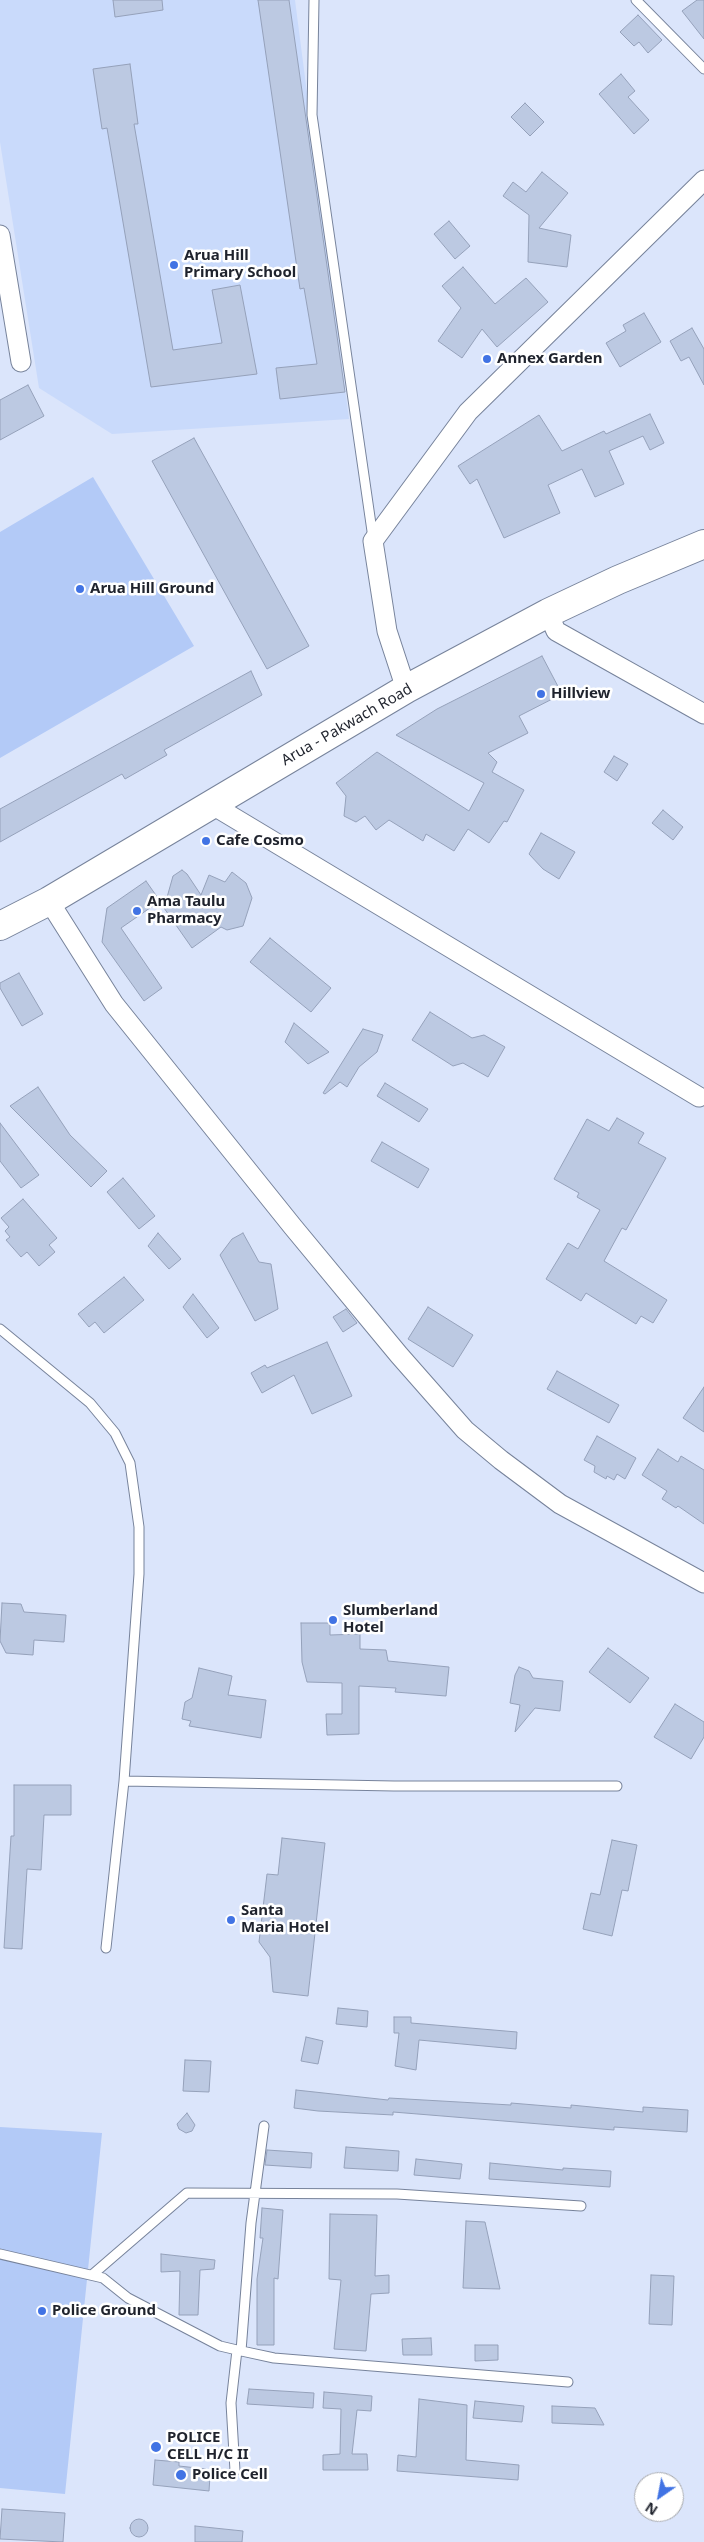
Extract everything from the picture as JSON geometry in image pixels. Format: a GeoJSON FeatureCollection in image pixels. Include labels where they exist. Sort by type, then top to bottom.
{"type":"FeatureCollection","features":[{"type":"Feature","properties":{"kind":"main road","name":"Arua - Pakwach Road"},"geometry":{"type":"LineString","coordinates":[[0,926],[49,901],[406,689],[548,613],[618,580],[704,544]]}},
{"type":"Feature","properties":{"kind":"street"},"geometry":{"type":"LineString","coordinates":[[406,689],[388,631],[373,541],[468,412],[704,180]]}},
{"type":"Feature","properties":{"kind":"street"},"geometry":{"type":"LineString","coordinates":[[0,235],[21,362]]}},
{"type":"Feature","properties":{"kind":"street"},"geometry":{"type":"LineString","coordinates":[[548,613],[556,631],[704,714]]}},
{"type":"Feature","properties":{"kind":"street"},"geometry":{"type":"LineString","coordinates":[[211,804],[699,1097]]}},
{"type":"Feature","properties":{"kind":"street"},"geometry":{"type":"LineString","coordinates":[[49,901],[114,1004],[293,1227],[399,1355],[465,1430],[560,1504],[704,1583]]}},
{"type":"Feature","properties":{"kind":"lane"},"geometry":{"type":"LineString","coordinates":[[314,0],[312,116],[373,541]]}},
{"type":"Feature","properties":{"kind":"lane"},"geometry":{"type":"LineString","coordinates":[[636,0],[704,69]]}},
{"type":"Feature","properties":{"kind":"lane"},"geometry":{"type":"LineString","coordinates":[[0,1329],[90,1403],[115,1433],[130,1464],[139,1527],[139,1574],[124,1781],[106,1948]]}},
{"type":"Feature","properties":{"kind":"lane"},"geometry":{"type":"LineString","coordinates":[[124,1781],[394,1786],[616,1786]]}},
{"type":"Feature","properties":{"kind":"lane"},"geometry":{"type":"LineString","coordinates":[[235,2471],[232,2403],[250,2230],[264,2126]]}},
{"type":"Feature","properties":{"kind":"lane"},"geometry":{"type":"LineString","coordinates":[[92,2275],[187,2193],[397,2194],[581,2206]]}},
{"type":"Feature","properties":{"kind":"lane"},"geometry":{"type":"LineString","coordinates":[[0,2254],[103,2278],[128,2298],[220,2346],[274,2358],[568,2382]]}},
{"type":"Feature","properties":{"kind":"shaded area","name":"Arua Hill Primary School"},"geometry":{"type":"Polygon","coordinates":[[[0,0],[295,0],[349,419],[112,434],[39,388],[0,142],[0,0]]]}},
{"type":"Feature","properties":{"kind":"shaded area","name":"Arua Hill Ground"},"geometry":{"type":"Polygon","coordinates":[[[93,477],[194,646],[0,758],[0,532],[93,477]]]}},
{"type":"Feature","properties":{"kind":"shaded area","name":"Police Ground"},"geometry":{"type":"Polygon","coordinates":[[[0,2127],[102,2133],[65,2494],[0,2488],[0,2127]]]}},
{"type":"Feature","properties":{"kind":"building"},"geometry":{"type":"Polygon","coordinates":[[[113,0],[162,0],[163,10],[115,17],[113,0]]]}},
{"type":"Feature","properties":{"kind":"building"},"geometry":{"type":"Polygon","coordinates":[[[258,0],[289,0],[345,392],[280,399],[276,368],[317,364],[304,288],[300,289],[258,0]]]}},
{"type":"Feature","properties":{"kind":"building"},"geometry":{"type":"Polygon","coordinates":[[[697,0],[704,0],[704,39],[682,11],[697,0]]]}},
{"type":"Feature","properties":{"kind":"building"},"geometry":{"type":"Polygon","coordinates":[[[638,15],[662,40],[648,53],[639,42],[634,46],[620,32],[638,15]]]}},
{"type":"Feature","properties":{"kind":"building"},"geometry":{"type":"Polygon","coordinates":[[[130,64],[138,124],[134,124],[173,350],[222,343],[212,290],[240,285],[257,374],[151,387],[107,128],[102,129],[93,69],[130,64]]]}},
{"type":"Feature","properties":{"kind":"building"},"geometry":{"type":"Polygon","coordinates":[[[621,74],[635,91],[628,97],[649,120],[634,134],[599,94],[621,74]]]}},
{"type":"Feature","properties":{"kind":"building"},"geometry":{"type":"Polygon","coordinates":[[[525,103],[544,122],[530,136],[511,117],[525,103]]]}},
{"type":"Feature","properties":{"kind":"building"},"geometry":{"type":"Polygon","coordinates":[[[542,172],[568,193],[539,228],[571,235],[567,267],[528,262],[529,215],[503,196],[513,182],[526,192],[542,172]]]}},
{"type":"Feature","properties":{"kind":"building"},"geometry":{"type":"Polygon","coordinates":[[[449,221],[470,246],[455,259],[434,234],[449,221]]]}},
{"type":"Feature","properties":{"kind":"building"},"geometry":{"type":"Polygon","coordinates":[[[463,267],[495,304],[526,278],[548,302],[497,347],[482,329],[462,358],[438,341],[461,308],[442,286],[463,267]]]}},
{"type":"Feature","properties":{"kind":"building"},"geometry":{"type":"Polygon","coordinates":[[[644,313],[661,342],[620,367],[606,343],[626,331],[623,325],[644,313]]]}},
{"type":"Feature","properties":{"kind":"building"},"geometry":{"type":"Polygon","coordinates":[[[692,328],[704,349],[704,385],[689,357],[681,361],[670,341],[692,328]]]}},
{"type":"Feature","properties":{"kind":"building"},"geometry":{"type":"Polygon","coordinates":[[[28,385],[44,416],[0,440],[0,400],[28,385]]]}},
{"type":"Feature","properties":{"kind":"building"},"geometry":{"type":"Polygon","coordinates":[[[650,414],[664,443],[650,450],[643,436],[609,451],[624,484],[595,497],[582,469],[548,485],[560,513],[504,538],[477,479],[470,484],[458,466],[539,415],[562,451],[604,431],[606,434],[650,414]]]}},
{"type":"Feature","properties":{"kind":"building"},"geometry":{"type":"Polygon","coordinates":[[[194,438],[309,646],[267,669],[152,461],[194,438]]]}},
{"type":"Feature","properties":{"kind":"building"},"geometry":{"type":"Polygon","coordinates":[[[542,656],[562,694],[519,716],[528,733],[488,753],[497,762],[492,772],[524,790],[507,822],[504,821],[489,843],[468,829],[454,851],[426,834],[423,841],[389,820],[376,830],[365,816],[356,822],[344,816],[346,796],[336,783],[377,752],[469,811],[484,783],[396,735],[437,709],[542,656]]]}},
{"type":"Feature","properties":{"kind":"building"},"geometry":{"type":"Polygon","coordinates":[[[251,671],[262,695],[164,750],[167,755],[125,779],[122,774],[0,842],[0,809],[251,671]]]}},
{"type":"Feature","properties":{"kind":"building"},"geometry":{"type":"Polygon","coordinates":[[[614,756],[628,764],[617,781],[604,772],[614,756]]]}},
{"type":"Feature","properties":{"kind":"building"},"geometry":{"type":"Polygon","coordinates":[[[663,810],[683,827],[673,840],[652,823],[663,810]]]}},
{"type":"Feature","properties":{"kind":"building"},"geometry":{"type":"Polygon","coordinates":[[[541,833],[575,852],[559,879],[543,869],[529,854],[541,833]]]}},
{"type":"Feature","properties":{"kind":"building"},"geometry":{"type":"Polygon","coordinates":[[[182,870],[187,874],[201,895],[209,875],[225,882],[232,872],[246,883],[252,898],[243,926],[227,930],[221,927],[192,948],[164,908],[173,876],[182,870]]]}},
{"type":"Feature","properties":{"kind":"building"},"geometry":{"type":"Polygon","coordinates":[[[146,881],[160,901],[121,928],[162,988],[144,1001],[102,942],[107,908],[146,881]]]}},
{"type":"Feature","properties":{"kind":"building"},"geometry":{"type":"Polygon","coordinates":[[[270,938],[331,988],[311,1012],[250,962],[270,938]]]}},
{"type":"Feature","properties":{"kind":"building"},"geometry":{"type":"Polygon","coordinates":[[[19,973],[43,1014],[22,1026],[0,988],[0,983],[19,973]]]}},
{"type":"Feature","properties":{"kind":"building"},"geometry":{"type":"Polygon","coordinates":[[[430,1012],[472,1038],[484,1035],[505,1047],[488,1077],[463,1063],[453,1066],[412,1040],[430,1012]]]}},
{"type":"Feature","properties":{"kind":"building"},"geometry":{"type":"Polygon","coordinates":[[[294,1023],[329,1052],[308,1064],[285,1042],[294,1023]]]}},
{"type":"Feature","properties":{"kind":"building"},"geometry":{"type":"Polygon","coordinates":[[[363,1029],[383,1035],[377,1052],[359,1067],[347,1087],[340,1082],[325,1094],[323,1093],[363,1029]]]}},
{"type":"Feature","properties":{"kind":"building"},"geometry":{"type":"Polygon","coordinates":[[[385,1083],[428,1109],[419,1122],[377,1096],[385,1083]]]}},
{"type":"Feature","properties":{"kind":"building"},"geometry":{"type":"Polygon","coordinates":[[[38,1087],[70,1135],[107,1171],[91,1187],[10,1106],[38,1087]]]}},
{"type":"Feature","properties":{"kind":"building"},"geometry":{"type":"Polygon","coordinates":[[[617,1118],[644,1133],[638,1143],[666,1158],[626,1230],[622,1228],[604,1261],[667,1300],[653,1323],[641,1316],[636,1324],[586,1293],[581,1301],[546,1279],[568,1243],[578,1249],[600,1210],[577,1197],[579,1193],[554,1179],[587,1119],[609,1131],[617,1118]]]}},
{"type":"Feature","properties":{"kind":"building"},"geometry":{"type":"Polygon","coordinates":[[[0,1123],[39,1175],[21,1188],[0,1161],[0,1123]]]}},
{"type":"Feature","properties":{"kind":"building"},"geometry":{"type":"Polygon","coordinates":[[[382,1142],[429,1169],[418,1188],[371,1161],[382,1142]]]}},
{"type":"Feature","properties":{"kind":"building"},"geometry":{"type":"Polygon","coordinates":[[[123,1178],[155,1216],[139,1229],[107,1192],[123,1178]]]}},
{"type":"Feature","properties":{"kind":"building"},"geometry":{"type":"Polygon","coordinates":[[[23,1199],[57,1238],[49,1245],[55,1252],[39,1266],[27,1252],[21,1257],[6,1240],[10,1237],[5,1231],[9,1227],[1,1218],[23,1199]]]}},
{"type":"Feature","properties":{"kind":"building"},"geometry":{"type":"Polygon","coordinates":[[[158,1233],[181,1259],[169,1269],[148,1246],[158,1233]]]}},
{"type":"Feature","properties":{"kind":"building"},"geometry":{"type":"Polygon","coordinates":[[[243,1233],[259,1262],[271,1264],[278,1309],[255,1321],[220,1255],[232,1239],[243,1233]]]}},
{"type":"Feature","properties":{"kind":"building"},"geometry":{"type":"Polygon","coordinates":[[[124,1277],[144,1300],[104,1333],[95,1322],[89,1327],[78,1314],[124,1277]]]}},
{"type":"Feature","properties":{"kind":"building"},"geometry":{"type":"Polygon","coordinates":[[[193,1294],[219,1328],[207,1338],[183,1307],[193,1294]]]}},
{"type":"Feature","properties":{"kind":"building"},"geometry":{"type":"Polygon","coordinates":[[[428,1307],[473,1335],[453,1367],[408,1339],[428,1307]]]}},
{"type":"Feature","properties":{"kind":"building"},"geometry":{"type":"Polygon","coordinates":[[[346,1309],[357,1323],[343,1332],[333,1317],[346,1309]]]}},
{"type":"Feature","properties":{"kind":"building"},"geometry":{"type":"Polygon","coordinates":[[[327,1342],[352,1396],[312,1414],[294,1375],[262,1393],[251,1373],[265,1365],[267,1368],[327,1342]]]}},
{"type":"Feature","properties":{"kind":"building"},"geometry":{"type":"Polygon","coordinates":[[[557,1371],[619,1405],[609,1423],[547,1389],[557,1371]]]}},
{"type":"Feature","properties":{"kind":"building"},"geometry":{"type":"Polygon","coordinates":[[[704,1387],[704,1432],[683,1418],[704,1387]]]}},
{"type":"Feature","properties":{"kind":"building"},"geometry":{"type":"Polygon","coordinates":[[[597,1436],[636,1458],[625,1479],[617,1474],[614,1480],[607,1476],[606,1479],[594,1472],[595,1466],[584,1460],[597,1436]]]}},
{"type":"Feature","properties":{"kind":"building"},"geometry":{"type":"Polygon","coordinates":[[[658,1449],[678,1462],[681,1456],[704,1470],[704,1524],[678,1506],[676,1508],[662,1499],[667,1491],[642,1475],[658,1449]]]}},
{"type":"Feature","properties":{"kind":"building"},"geometry":{"type":"Polygon","coordinates":[[[2,1603],[21,1604],[24,1612],[66,1615],[64,1642],[34,1640],[33,1655],[6,1653],[0,1641],[2,1603]]]}},
{"type":"Feature","properties":{"kind":"building"},"geometry":{"type":"Polygon","coordinates":[[[301,1623],[330,1623],[330,1635],[360,1634],[360,1649],[386,1650],[388,1661],[449,1667],[446,1696],[395,1692],[396,1688],[359,1686],[359,1734],[327,1735],[326,1714],[342,1714],[342,1683],[307,1682],[302,1662],[301,1623]]]}},
{"type":"Feature","properties":{"kind":"building"},"geometry":{"type":"Polygon","coordinates":[[[608,1648],[649,1678],[630,1703],[589,1672],[608,1648]]]}},
{"type":"Feature","properties":{"kind":"building"},"geometry":{"type":"Polygon","coordinates":[[[519,1667],[529,1671],[533,1678],[563,1681],[560,1711],[535,1708],[515,1732],[520,1705],[510,1703],[515,1675],[519,1667]]]}},
{"type":"Feature","properties":{"kind":"building"},"geometry":{"type":"Polygon","coordinates":[[[199,1668],[232,1676],[228,1695],[266,1700],[261,1738],[189,1726],[191,1721],[182,1719],[185,1702],[192,1698],[199,1668]]]}},
{"type":"Feature","properties":{"kind":"building"},"geometry":{"type":"Polygon","coordinates":[[[675,1704],[704,1722],[704,1737],[691,1759],[654,1737],[675,1704]]]}},
{"type":"Feature","properties":{"kind":"building"},"geometry":{"type":"Polygon","coordinates":[[[14,1785],[71,1785],[71,1815],[44,1815],[41,1870],[27,1869],[22,1949],[4,1948],[11,1836],[14,1836],[14,1785]]]}},
{"type":"Feature","properties":{"kind":"building"},"geometry":{"type":"Polygon","coordinates":[[[282,1838],[325,1843],[308,1996],[273,1992],[270,1957],[259,1942],[267,1874],[278,1875],[282,1838]]]}},
{"type":"Feature","properties":{"kind":"building"},"geometry":{"type":"Polygon","coordinates":[[[612,1840],[637,1845],[628,1891],[622,1890],[612,1936],[583,1929],[591,1893],[600,1895],[612,1840]]]}},
{"type":"Feature","properties":{"kind":"building"},"geometry":{"type":"Polygon","coordinates":[[[338,2008],[368,2011],[367,2027],[336,2024],[338,2008]]]}},
{"type":"Feature","properties":{"kind":"building"},"geometry":{"type":"Polygon","coordinates":[[[394,2017],[411,2017],[411,2023],[517,2032],[516,2049],[419,2040],[416,2070],[395,2066],[399,2033],[394,2033],[394,2017]]]}},
{"type":"Feature","properties":{"kind":"building"},"geometry":{"type":"Polygon","coordinates":[[[306,2037],[323,2041],[318,2064],[301,2061],[306,2037]]]}},
{"type":"Feature","properties":{"kind":"building"},"geometry":{"type":"Polygon","coordinates":[[[185,2060],[211,2061],[209,2092],[183,2091],[185,2060]]]}},
{"type":"Feature","properties":{"kind":"building"},"geometry":{"type":"Polygon","coordinates":[[[296,2090],[388,2100],[389,2098],[511,2105],[511,2103],[571,2108],[571,2105],[643,2112],[643,2107],[688,2110],[687,2132],[614,2127],[614,2130],[393,2112],[393,2115],[318,2111],[294,2108],[296,2090]]]}},
{"type":"Feature","properties":{"kind":"building"},"geometry":{"type":"Polygon","coordinates":[[[187,2113],[195,2125],[192,2131],[186,2133],[179,2129],[177,2124],[187,2113]]]}},
{"type":"Feature","properties":{"kind":"building"},"geometry":{"type":"Polygon","coordinates":[[[346,2147],[399,2151],[398,2171],[344,2168],[346,2147]]]}},
{"type":"Feature","properties":{"kind":"building"},"geometry":{"type":"Polygon","coordinates":[[[267,2150],[312,2153],[311,2168],[265,2165],[267,2150]]]}},
{"type":"Feature","properties":{"kind":"building"},"geometry":{"type":"Polygon","coordinates":[[[416,2159],[462,2164],[460,2179],[414,2175],[416,2159]]]}},
{"type":"Feature","properties":{"kind":"building"},"geometry":{"type":"Polygon","coordinates":[[[490,2163],[563,2170],[563,2168],[611,2171],[610,2187],[489,2179],[490,2163]]]}},
{"type":"Feature","properties":{"kind":"building"},"geometry":{"type":"Polygon","coordinates":[[[262,2208],[283,2210],[278,2279],[274,2278],[274,2345],[257,2345],[257,2279],[263,2238],[260,2238],[262,2208]]]}},
{"type":"Feature","properties":{"kind":"building"},"geometry":{"type":"Polygon","coordinates":[[[330,2214],[377,2215],[375,2276],[389,2275],[389,2293],[371,2294],[366,2351],[334,2349],[341,2280],[329,2279],[330,2214]]]}},
{"type":"Feature","properties":{"kind":"building"},"geometry":{"type":"Polygon","coordinates":[[[466,2221],[485,2222],[500,2289],[463,2288],[466,2221]]]}},
{"type":"Feature","properties":{"kind":"building"},"geometry":{"type":"Polygon","coordinates":[[[161,2254],[215,2260],[214,2269],[200,2270],[198,2315],[179,2315],[180,2271],[161,2272],[161,2254]]]}},
{"type":"Feature","properties":{"kind":"building"},"geometry":{"type":"Polygon","coordinates":[[[651,2275],[674,2276],[672,2325],[649,2324],[651,2275]]]}},
{"type":"Feature","properties":{"kind":"building"},"geometry":{"type":"Polygon","coordinates":[[[431,2338],[432,2355],[403,2355],[402,2339],[431,2338]]]}},
{"type":"Feature","properties":{"kind":"building"},"geometry":{"type":"Polygon","coordinates":[[[475,2345],[498,2345],[498,2360],[475,2361],[475,2345]]]}},
{"type":"Feature","properties":{"kind":"building"},"geometry":{"type":"Polygon","coordinates":[[[249,2389],[314,2393],[313,2408],[247,2404],[249,2389]]]}},
{"type":"Feature","properties":{"kind":"building"},"geometry":{"type":"Polygon","coordinates":[[[324,2392],[372,2396],[371,2411],[357,2410],[352,2454],[367,2454],[368,2470],[323,2470],[323,2455],[340,2454],[341,2409],[323,2408],[324,2392]]]}},
{"type":"Feature","properties":{"kind":"building"},"geometry":{"type":"Polygon","coordinates":[[[419,2399],[467,2405],[466,2460],[519,2465],[518,2480],[397,2471],[398,2455],[416,2457],[419,2399]]]}},
{"type":"Feature","properties":{"kind":"building"},"geometry":{"type":"Polygon","coordinates":[[[475,2401],[524,2406],[522,2422],[473,2418],[475,2401]]]}},
{"type":"Feature","properties":{"kind":"building"},"geometry":{"type":"Polygon","coordinates":[[[552,2406],[595,2408],[604,2425],[552,2423],[552,2406]]]}},
{"type":"Feature","properties":{"kind":"building"},"geometry":{"type":"Polygon","coordinates":[[[155,2460],[179,2462],[179,2466],[206,2469],[205,2475],[210,2476],[209,2491],[153,2485],[155,2460]]]}},
{"type":"Feature","properties":{"kind":"building"},"geometry":{"type":"Polygon","coordinates":[[[2,2509],[65,2513],[63,2542],[0,2539],[2,2509]]]}},
{"type":"Feature","properties":{"kind":"building"},"geometry":{"type":"Polygon","coordinates":[[[139,2519],[145,2522],[148,2528],[145,2534],[139,2537],[133,2534],[130,2528],[133,2522],[139,2519]]]}},
{"type":"Feature","properties":{"kind":"building"},"geometry":{"type":"Polygon","coordinates":[[[195,2526],[243,2531],[242,2542],[195,2542],[195,2526]]]}},
{"type":"Feature","properties":{"kind":"place","name":"Arua Hill Primary School"},"geometry":{"type":"Point","coordinates":[174,265]}},
{"type":"Feature","properties":{"kind":"place","name":"Annex Garden"},"geometry":{"type":"Point","coordinates":[487,359]}},
{"type":"Feature","properties":{"kind":"place","name":"Arua Hill Ground"},"geometry":{"type":"Point","coordinates":[80,589]}},
{"type":"Feature","properties":{"kind":"place","name":"Hillview"},"geometry":{"type":"Point","coordinates":[541,694]}},
{"type":"Feature","properties":{"kind":"place","name":"Cafe Cosmo"},"geometry":{"type":"Point","coordinates":[206,841]}},
{"type":"Feature","properties":{"kind":"place","name":"Ama Taulu Pharmacy"},"geometry":{"type":"Point","coordinates":[137,911]}},
{"type":"Feature","properties":{"kind":"place","name":"Slumberland Hotel"},"geometry":{"type":"Point","coordinates":[333,1620]}},
{"type":"Feature","properties":{"kind":"place","name":"Santa Maria Hotel"},"geometry":{"type":"Point","coordinates":[231,1920]}},
{"type":"Feature","properties":{"kind":"place","name":"Police Ground"},"geometry":{"type":"Point","coordinates":[42,2311]}},
{"type":"Feature","properties":{"kind":"place","name":"POLICE CELL H/C II"},"geometry":{"type":"Point","coordinates":[156,2447]}},
{"type":"Feature","properties":{"kind":"place","name":"Police Cell"},"geometry":{"type":"Point","coordinates":[181,2475]}}]}
